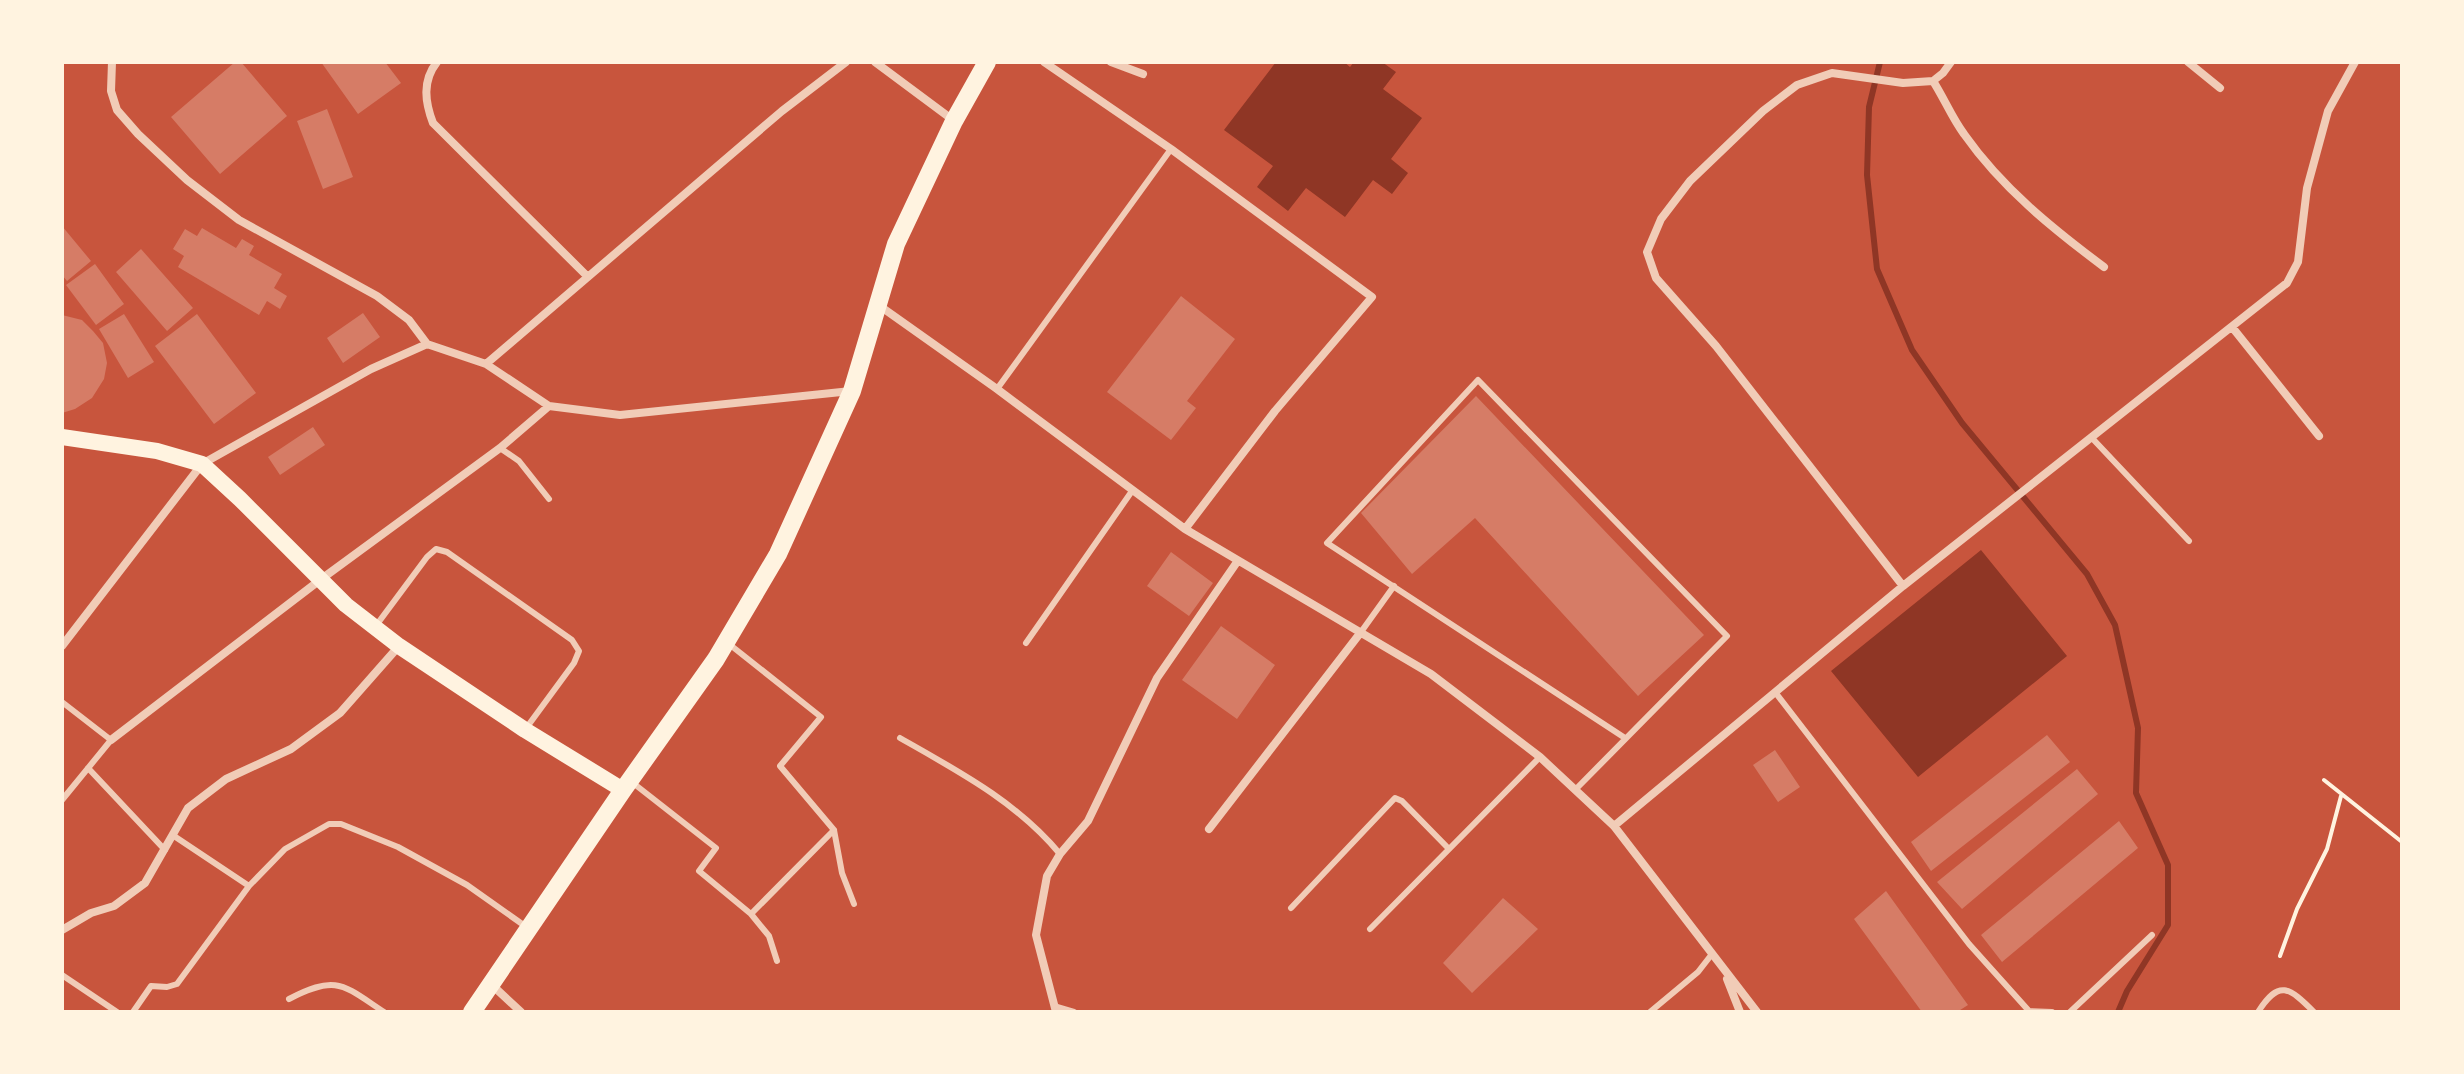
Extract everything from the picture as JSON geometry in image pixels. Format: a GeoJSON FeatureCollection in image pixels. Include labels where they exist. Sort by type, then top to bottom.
{"type":"FeatureCollection","features":[{"type":"Feature","properties":{"kind":"main road"},"geometry":{"type":"LineString","coordinates":[[472,1012],[727,642],[778,554],[852,391],[896,244],[954,121],[987,62]]}},
{"type":"Feature","properties":{"kind":"main road"},"geometry":{"type":"LineString","coordinates":[[62,437],[157,451],[202,464],[346,605],[399,646],[525,730],[626,785]]}},
{"type":"Feature","properties":{"kind":"street"},"geometry":{"type":"LineString","coordinates":[[112,62],[111,91],[117,110],[187,180],[239,220],[377,296],[409,320],[427,344],[486,364],[549,406],[620,415],[852,391]]}},
{"type":"Feature","properties":{"kind":"street"},"geometry":{"type":"LineString","coordinates":[[437,62],[430,70],[426,87],[433,123],[588,277]]}},
{"type":"Feature","properties":{"kind":"street"},"geometry":{"type":"LineString","coordinates":[[486,364],[782,111],[846,62]]}},
{"type":"Feature","properties":{"kind":"street"},"geometry":{"type":"LineString","coordinates":[[875,62],[954,121]]}},
{"type":"Feature","properties":{"kind":"street"},"geometry":{"type":"LineString","coordinates":[[1044,62],[1171,149],[1372,297],[1275,411],[1185,529]]}},
{"type":"Feature","properties":{"kind":"street"},"geometry":{"type":"LineString","coordinates":[[1111,62],[1143,74]]}},
{"type":"Feature","properties":{"kind":"street"},"geometry":{"type":"LineString","coordinates":[[1903,586],[1716,346],[1656,278],[1647,252],[1661,219],[1690,181],[1763,111],[1797,85],[1832,73],[1903,83],[1933,81],[1951,62]]}},
{"type":"Feature","properties":{"kind":"street"},"geometry":{"type":"LineString","coordinates":[[2188,62],[2220,88]]}},
{"type":"Feature","properties":{"kind":"street"},"geometry":{"type":"LineString","coordinates":[[1614,826],[1903,586],[2287,283],[2298,262],[2307,188],[2328,111],[2355,62]]}},
{"type":"Feature","properties":{"kind":"street"},"geometry":{"type":"LineString","coordinates":[[1933,81],[1963,133],[1991,168],[2041,220],[2104,267]]}},
{"type":"Feature","properties":{"kind":"street"},"geometry":{"type":"LineString","coordinates":[[877,304],[1185,529],[1431,674],[1540,757],[1614,826],[1757,1012]]}},
{"type":"Feature","properties":{"kind":"street"},"geometry":{"type":"LineString","coordinates":[[2232,327],[2319,436]]}},
{"type":"Feature","properties":{"kind":"street"},"geometry":{"type":"LineString","coordinates":[[62,646],[202,464],[371,369],[427,344]]}},
{"type":"Feature","properties":{"kind":"street"},"geometry":{"type":"LineString","coordinates":[[111,740],[320,580],[500,448],[549,406]]}},
{"type":"Feature","properties":{"kind":"street"},"geometry":{"type":"LineString","coordinates":[[1057,1010],[1036,935],[1047,876],[1060,854],[1088,821],[1157,678],[1237,562]]}},
{"type":"Feature","properties":{"kind":"street"},"geometry":{"type":"LineString","coordinates":[[1209,829],[1361,632]]}},
{"type":"Feature","properties":{"kind":"street"},"geometry":{"type":"LineString","coordinates":[[62,930],[91,913],[114,906],[145,883],[188,808],[226,779],[291,749],[340,713],[399,646]]}},
{"type":"Feature","properties":{"kind":"street"},"geometry":{"type":"LineString","coordinates":[[1723,968],[1740,1012]]}},
{"type":"Feature","properties":{"kind":"street"},"geometry":{"type":"LineString","coordinates":[[491,984],[521,1012]]}},
{"type":"Feature","properties":{"kind":"lane"},"geometry":{"type":"LineString","coordinates":[[997,389],[1171,149]]}},
{"type":"Feature","properties":{"kind":"lane"},"geometry":{"type":"LineString","coordinates":[[1575,790],[1727,636],[1478,380],[1327,543],[1625,738]]}},
{"type":"Feature","properties":{"kind":"lane"},"geometry":{"type":"LineString","coordinates":[[2091,437],[2189,541]]}},
{"type":"Feature","properties":{"kind":"lane"},"geometry":{"type":"LineString","coordinates":[[500,448],[519,461],[549,499]]}},
{"type":"Feature","properties":{"kind":"lane"},"geometry":{"type":"LineString","coordinates":[[1026,643],[1132,491]]}},
{"type":"Feature","properties":{"kind":"lane"},"geometry":{"type":"LineString","coordinates":[[375,627],[427,557],[436,549],[447,552],[572,640],[579,651],[574,663],[525,730]]}},
{"type":"Feature","properties":{"kind":"lane"},"geometry":{"type":"LineString","coordinates":[[1361,632],[1394,586]]}},
{"type":"Feature","properties":{"kind":"lane"},"geometry":{"type":"LineString","coordinates":[[727,642],[821,717],[780,766],[834,830],[842,873],[854,904]]}},
{"type":"Feature","properties":{"kind":"lane"},"geometry":{"type":"LineString","coordinates":[[1775,692],[1979,955],[2029,1011],[2052,1012]]}},
{"type":"Feature","properties":{"kind":"lane"},"geometry":{"type":"LineString","coordinates":[[62,702],[111,740],[62,800]]}},
{"type":"Feature","properties":{"kind":"lane"},"geometry":{"type":"LineString","coordinates":[[900,738],[980,783],[1040,830],[1060,854]]}},
{"type":"Feature","properties":{"kind":"lane"},"geometry":{"type":"LineString","coordinates":[[1370,929],[1540,757]]}},
{"type":"Feature","properties":{"kind":"lane"},"geometry":{"type":"LineString","coordinates":[[88,768],[165,850]]}},
{"type":"Feature","properties":{"kind":"lane"},"geometry":{"type":"LineString","coordinates":[[626,785],[716,848],[699,871],[751,914],[769,936],[777,961]]}},
{"type":"Feature","properties":{"kind":"lane"},"geometry":{"type":"LineString","coordinates":[[1291,908],[1395,798],[1402,801],[1449,849]]}},
{"type":"Feature","properties":{"kind":"lane"},"geometry":{"type":"LineString","coordinates":[[133,1012],[151,986],[177,984],[249,886],[285,849],[329,824],[341,824],[398,847],[467,885],[528,928]]}},
{"type":"Feature","properties":{"kind":"lane"},"geometry":{"type":"LineString","coordinates":[[751,914],[834,830]]}},
{"type":"Feature","properties":{"kind":"lane"},"geometry":{"type":"LineString","coordinates":[[174,836],[249,886]]}},
{"type":"Feature","properties":{"kind":"lane"},"geometry":{"type":"LineString","coordinates":[[2070,1012],[2152,935]]}},
{"type":"Feature","properties":{"kind":"lane"},"geometry":{"type":"LineString","coordinates":[[1650,1012],[1698,972],[1712,954]]}},
{"type":"Feature","properties":{"kind":"lane"},"geometry":{"type":"LineString","coordinates":[[62,975],[117,1012]]}},
{"type":"Feature","properties":{"kind":"lane"},"geometry":{"type":"LineString","coordinates":[[289,999],[315,986],[342,984],[384,1012]]}},
{"type":"Feature","properties":{"kind":"lane"},"geometry":{"type":"LineString","coordinates":[[2258,1012],[2270,993],[2281,989],[2297,995],[2314,1012]]}},
{"type":"Feature","properties":{"kind":"lane"},"geometry":{"type":"LineString","coordinates":[[1057,1010],[1074,1012]]}},
{"type":"Feature","properties":{"kind":"path"},"geometry":{"type":"LineString","coordinates":[[2324,780],[2402,842]]}},
{"type":"Feature","properties":{"kind":"path"},"geometry":{"type":"LineString","coordinates":[[2280,956],[2297,909],[2327,849],[2341,796]]}},
{"type":"Feature","properties":{"kind":"shaded area"},"geometry":{"type":"Polygon","coordinates":[[[1276,62],[1344,62],[1350,67],[1354,62],[1382,62],[1396,72],[1383,89],[1422,118],[1391,159],[1408,173],[1392,194],[1373,180],[1345,217],[1306,188],[1288,211],[1257,187],[1273,166],[1224,130],[1276,62]]]}},
{"type":"Feature","properties":{"kind":"shaded area"},"geometry":{"type":"Polygon","coordinates":[[[1981,550],[2067,656],[1918,777],[1831,671],[1981,550]]]}},
{"type":"Feature","properties":{"kind":"building"},"geometry":{"type":"Polygon","coordinates":[[[235,62],[241,62],[287,116],[220,174],[171,117],[235,62]]]}},
{"type":"Feature","properties":{"kind":"building"},"geometry":{"type":"Polygon","coordinates":[[[321,62],[385,62],[401,83],[358,114],[321,62]]]}},
{"type":"Feature","properties":{"kind":"building"},"geometry":{"type":"Polygon","coordinates":[[[327,109],[353,177],[323,189],[297,121],[327,109]]]}},
{"type":"Feature","properties":{"kind":"building"},"geometry":{"type":"Polygon","coordinates":[[[62,226],[91,261],[67,281],[62,275],[62,226]]]}},
{"type":"Feature","properties":{"kind":"building"},"geometry":{"type":"Polygon","coordinates":[[[202,228],[236,248],[242,239],[254,246],[249,255],[282,274],[274,288],[287,296],[280,309],[267,301],[259,315],[178,267],[184,256],[173,249],[185,229],[197,236],[202,228]]]}},
{"type":"Feature","properties":{"kind":"building"},"geometry":{"type":"Polygon","coordinates":[[[141,249],[193,308],[167,331],[116,272],[141,249]]]}},
{"type":"Feature","properties":{"kind":"building"},"geometry":{"type":"Polygon","coordinates":[[[95,264],[124,304],[96,325],[66,285],[95,264]]]}},
{"type":"Feature","properties":{"kind":"building"},"geometry":{"type":"Polygon","coordinates":[[[1181,296],[1235,339],[1187,401],[1196,408],[1171,440],[1107,392],[1181,296]]]}},
{"type":"Feature","properties":{"kind":"building"},"geometry":{"type":"Polygon","coordinates":[[[363,313],[380,337],[343,363],[327,338],[363,313]]]}},
{"type":"Feature","properties":{"kind":"building"},"geometry":{"type":"Polygon","coordinates":[[[124,314],[154,362],[128,378],[99,329],[124,314]]]}},
{"type":"Feature","properties":{"kind":"building"},"geometry":{"type":"Polygon","coordinates":[[[197,314],[256,393],[214,424],[155,346],[197,314]]]}},
{"type":"Feature","properties":{"kind":"building"},"geometry":{"type":"Polygon","coordinates":[[[62,315],[82,320],[93,331],[103,343],[107,363],[104,379],[92,398],[62,413],[62,315]]]}},
{"type":"Feature","properties":{"kind":"building"},"geometry":{"type":"Polygon","coordinates":[[[1476,396],[1704,635],[1638,696],[1475,518],[1412,574],[1361,513],[1476,396]]]}},
{"type":"Feature","properties":{"kind":"building"},"geometry":{"type":"Polygon","coordinates":[[[313,427],[325,445],[280,475],[268,457],[313,427]]]}},
{"type":"Feature","properties":{"kind":"building"},"geometry":{"type":"Polygon","coordinates":[[[1171,552],[1213,583],[1189,616],[1147,586],[1171,552]]]}},
{"type":"Feature","properties":{"kind":"building"},"geometry":{"type":"Polygon","coordinates":[[[1221,626],[1275,665],[1237,719],[1182,680],[1221,626]]]}},
{"type":"Feature","properties":{"kind":"building"},"geometry":{"type":"Polygon","coordinates":[[[2047,735],[2070,762],[1931,871],[1911,842],[2047,735]]]}},
{"type":"Feature","properties":{"kind":"building"},"geometry":{"type":"Polygon","coordinates":[[[1775,750],[1800,787],[1778,802],[1753,765],[1775,750]]]}},
{"type":"Feature","properties":{"kind":"building"},"geometry":{"type":"Polygon","coordinates":[[[2077,769],[2098,794],[1962,909],[1937,882],[2077,769]]]}},
{"type":"Feature","properties":{"kind":"building"},"geometry":{"type":"Polygon","coordinates":[[[2119,821],[2138,848],[2002,962],[1981,935],[2119,821]]]}},
{"type":"Feature","properties":{"kind":"building"},"geometry":{"type":"Polygon","coordinates":[[[1886,891],[1968,1005],[1957,1012],[1922,1012],[1854,919],[1886,891]]]}},
{"type":"Feature","properties":{"kind":"building"},"geometry":{"type":"Polygon","coordinates":[[[1503,898],[1538,929],[1472,993],[1443,963],[1503,898]]]}},
{"type":"Feature","properties":{"kind":"waterway"},"geometry":{"type":"LineString","coordinates":[[1880,62],[1869,107],[1867,175],[1877,269],[1912,350],[1962,423],[2087,574],[2115,625],[2138,728],[2136,793],[2168,865],[2168,925],[2127,991],[2118,1012]]}}]}
